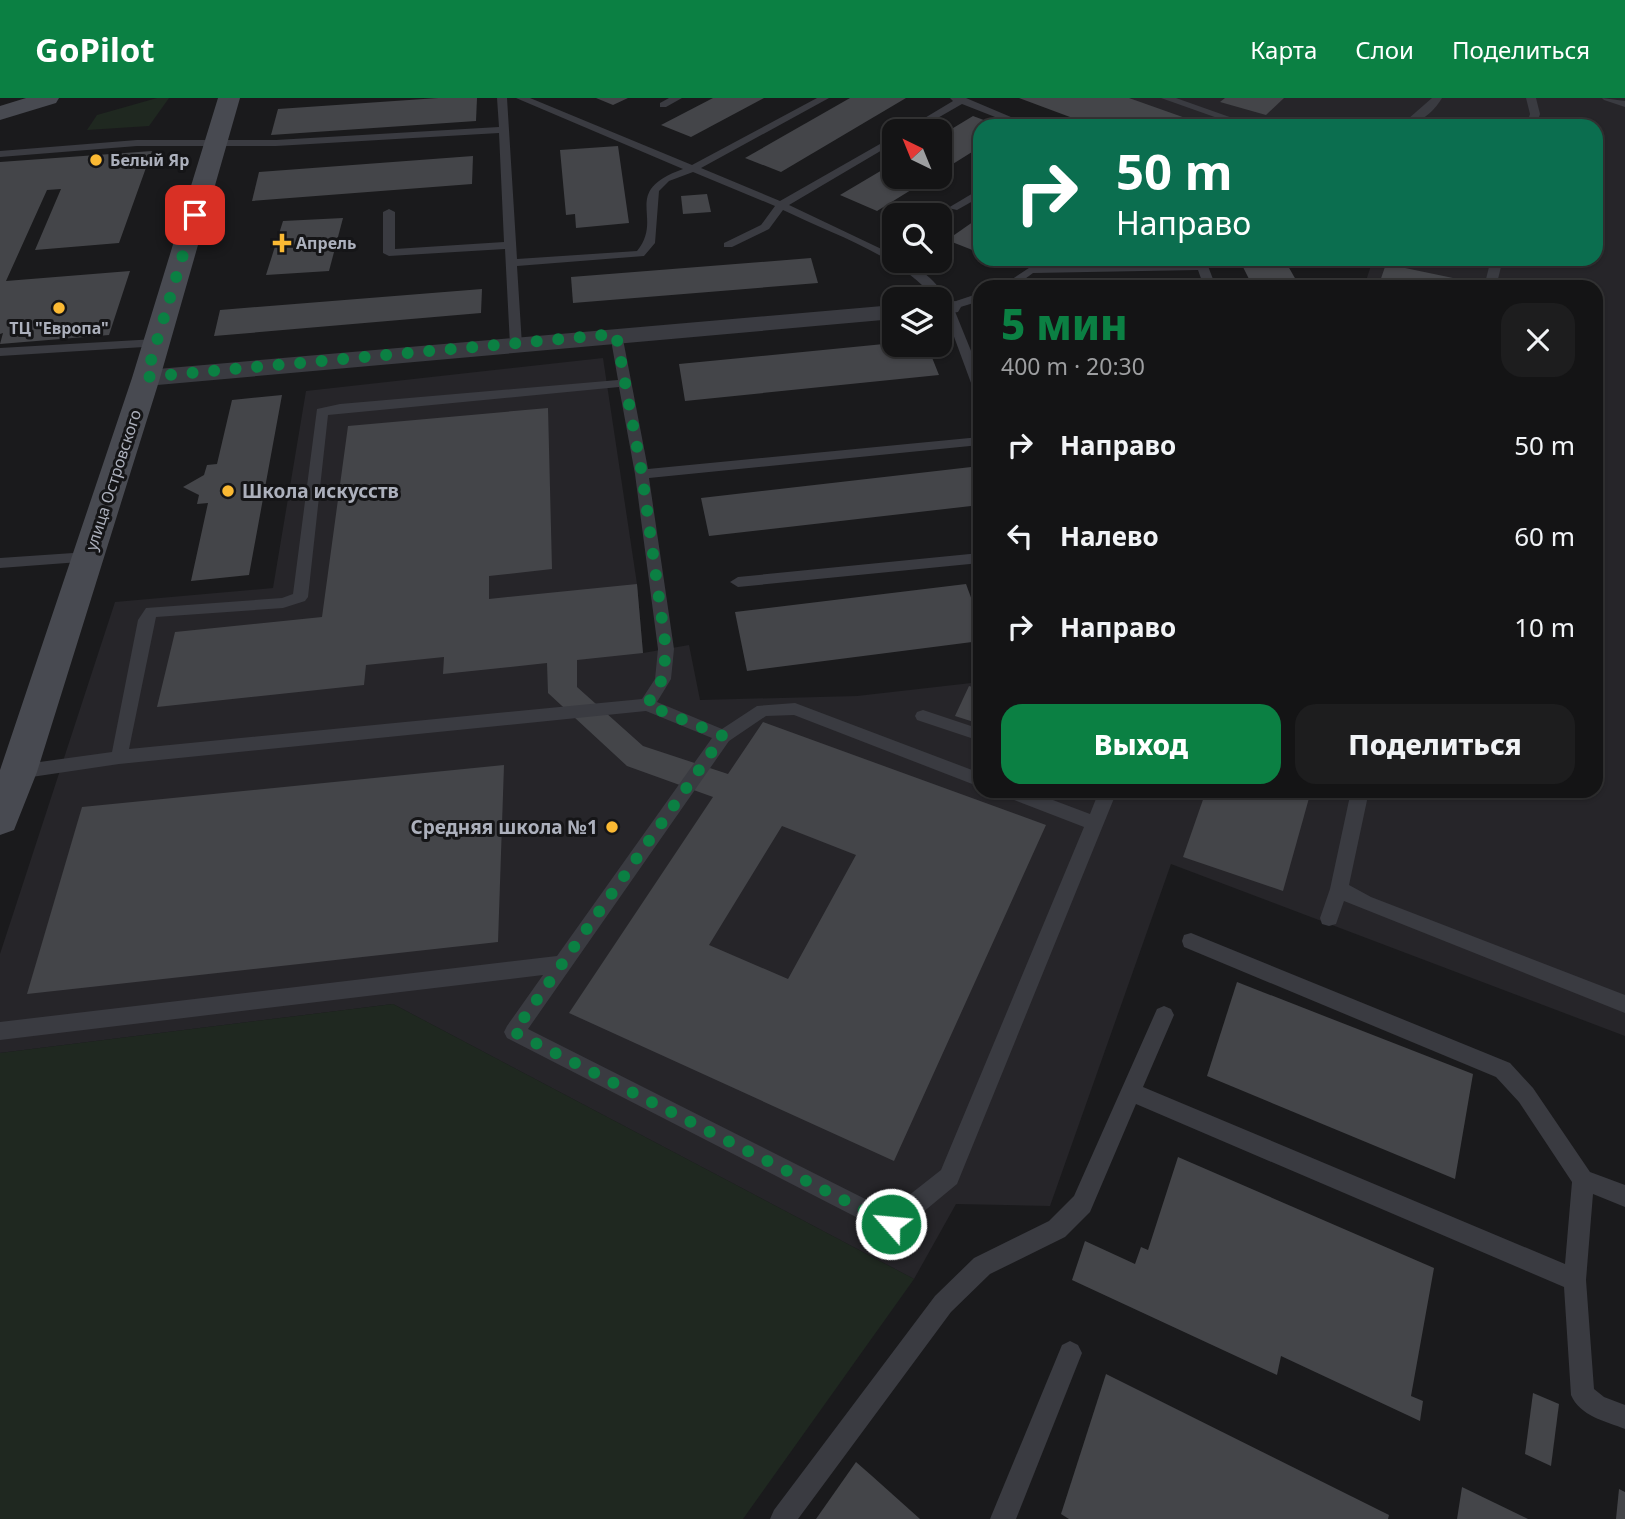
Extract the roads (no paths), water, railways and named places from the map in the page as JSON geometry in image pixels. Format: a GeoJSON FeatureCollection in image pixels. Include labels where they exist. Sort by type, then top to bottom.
{"type":"FeatureCollection","features":[{"type":"Feature","properties":{"kind":"street"},"geometry":{"type":"LineString","coordinates":[[0,113],[48,98]]}},
{"type":"Feature","properties":{"kind":"street","name":"улица Островского"},"geometry":{"type":"LineString","coordinates":[[0,819],[18,772],[146,377],[218,143],[229,98]]}},
{"type":"Feature","properties":{"kind":"street"},"geometry":{"type":"LineString","coordinates":[[146,377],[882,313]]}},
{"type":"Feature","properties":{"kind":"lane"},"geometry":{"type":"LineString","coordinates":[[502,98],[516,345]]}},
{"type":"Feature","properties":{"kind":"lane"},"geometry":{"type":"LineString","coordinates":[[521,98],[781,205],[882,253]]}},
{"type":"Feature","properties":{"kind":"lane"},"geometry":{"type":"LineString","coordinates":[[663,105],[677,98]]}},
{"type":"Feature","properties":{"kind":"lane"},"geometry":{"type":"LineString","coordinates":[[512,262],[640,254],[649,243],[654,190],[666,179],[692,169],[824,98]]}},
{"type":"Feature","properties":{"kind":"lane"},"geometry":{"type":"LineString","coordinates":[[1166,98],[1181,100],[1231,119]]}},
{"type":"Feature","properties":{"kind":"lane"},"geometry":{"type":"LineString","coordinates":[[1414,119],[1432,106],[1437,98]]}},
{"type":"Feature","properties":{"kind":"lane"},"geometry":{"type":"LineString","coordinates":[[1531,98],[1535,114],[1533,119]]}},
{"type":"Feature","properties":{"kind":"lane"},"geometry":{"type":"LineString","coordinates":[[1606,98],[1625,104]]}},
{"type":"Feature","properties":{"kind":"lane"},"geometry":{"type":"LineString","coordinates":[[927,119],[958,99],[1009,119]]}},
{"type":"Feature","properties":{"kind":"lane"},"geometry":{"type":"LineString","coordinates":[[0,154],[138,143],[276,143],[504,130]]}},
{"type":"Feature","properties":{"kind":"lane"},"geometry":{"type":"LineString","coordinates":[[728,245],[765,227],[781,205],[882,146]]}},
{"type":"Feature","properties":{"kind":"lane"},"geometry":{"type":"LineString","coordinates":[[953,208],[973,196]]}},
{"type":"Feature","properties":{"kind":"lane"},"geometry":{"type":"LineString","coordinates":[[389,212],[389,253],[510,245]]}},
{"type":"Feature","properties":{"kind":"lane"},"geometry":{"type":"LineString","coordinates":[[1016,280],[1036,266]]}},
{"type":"Feature","properties":{"kind":"lane"},"geometry":{"type":"LineString","coordinates":[[1031,270],[1202,266]]}},
{"type":"Feature","properties":{"kind":"lane"},"geometry":{"type":"LineString","coordinates":[[952,306],[973,299]]}},
{"type":"Feature","properties":{"kind":"lane"},"geometry":{"type":"LineString","coordinates":[[952,326],[973,374]]}},
{"type":"Feature","properties":{"kind":"lane"},"geometry":{"type":"LineString","coordinates":[[616,334],[642,474],[666,649],[663,678],[647,705]]}},
{"type":"Feature","properties":{"kind":"lane"},"geometry":{"type":"LineString","coordinates":[[0,352],[156,343]]}},
{"type":"Feature","properties":{"kind":"lane"},"geometry":{"type":"LineString","coordinates":[[119,757],[146,620],[151,612],[283,603],[300,597],[322,412],[340,408],[625,383]]}},
{"type":"Feature","properties":{"kind":"lane"},"geometry":{"type":"LineString","coordinates":[[642,474],[973,442]]}},
{"type":"Feature","properties":{"kind":"lane"},"geometry":{"type":"LineString","coordinates":[[0,563],[88,557]]}},
{"type":"Feature","properties":{"kind":"lane"},"geometry":{"type":"LineString","coordinates":[[738,582],[973,559]]}},
{"type":"Feature","properties":{"kind":"lane"},"geometry":{"type":"LineString","coordinates":[[18,772],[119,757],[647,705],[723,736]]}},
{"type":"Feature","properties":{"kind":"lane"},"geometry":{"type":"LineString","coordinates":[[973,777],[795,709],[763,709],[723,736],[514,1032],[891,1224],[949,1177],[1105,798]]}},
{"type":"Feature","properties":{"kind":"lane"},"geometry":{"type":"LineString","coordinates":[[923,716],[973,733]]}},
{"type":"Feature","properties":{"kind":"lane"},"geometry":{"type":"LineString","coordinates":[[1028,798],[1094,823]]}},
{"type":"Feature","properties":{"kind":"lane"},"geometry":{"type":"LineString","coordinates":[[1329,918],[1339,889],[1358,798]]}},
{"type":"Feature","properties":{"kind":"lane"},"geometry":{"type":"LineString","coordinates":[[1339,889],[1364,903],[1625,1004]]}},
{"type":"Feature","properties":{"kind":"lane"},"geometry":{"type":"LineString","coordinates":[[1191,941],[1503,1070],[1526,1095],[1583,1180],[1625,1196]]}},
{"type":"Feature","properties":{"kind":"lane"},"geometry":{"type":"LineString","coordinates":[[0,1031],[561,964]]}},
{"type":"Feature","properties":{"kind":"lane"},"geometry":{"type":"LineString","coordinates":[[783,1519],[943,1304],[982,1265],[1057,1229],[1082,1204],[1164,1015]]}},
{"type":"Feature","properties":{"kind":"lane"},"geometry":{"type":"LineString","coordinates":[[1130,1091],[1575,1280]]}},
{"type":"Feature","properties":{"kind":"lane"},"geometry":{"type":"LineString","coordinates":[[1583,1180],[1575,1280],[1583,1395],[1597,1406],[1625,1417]]}},
{"type":"Feature","properties":{"kind":"lane"},"geometry":{"type":"LineString","coordinates":[[1003,1519],[1070,1353]]}},
{"type":"Feature","properties":{"kind":"place","name":"Белый Яр"},"geometry":{"type":"Point","coordinates":[96,160]}},
{"type":"Feature","properties":{"kind":"place","name":"Апрель"},"geometry":{"type":"Point","coordinates":[282,243]}},
{"type":"Feature","properties":{"kind":"place","name":"ТЦ \"Европа\""},"geometry":{"type":"Point","coordinates":[59,308]}},
{"type":"Feature","properties":{"kind":"place","name":"Школа искусств"},"geometry":{"type":"Point","coordinates":[228,491]}},
{"type":"Feature","properties":{"kind":"place","name":"Средняя школа №1"},"geometry":{"type":"Point","coordinates":[612,827]}}]}
